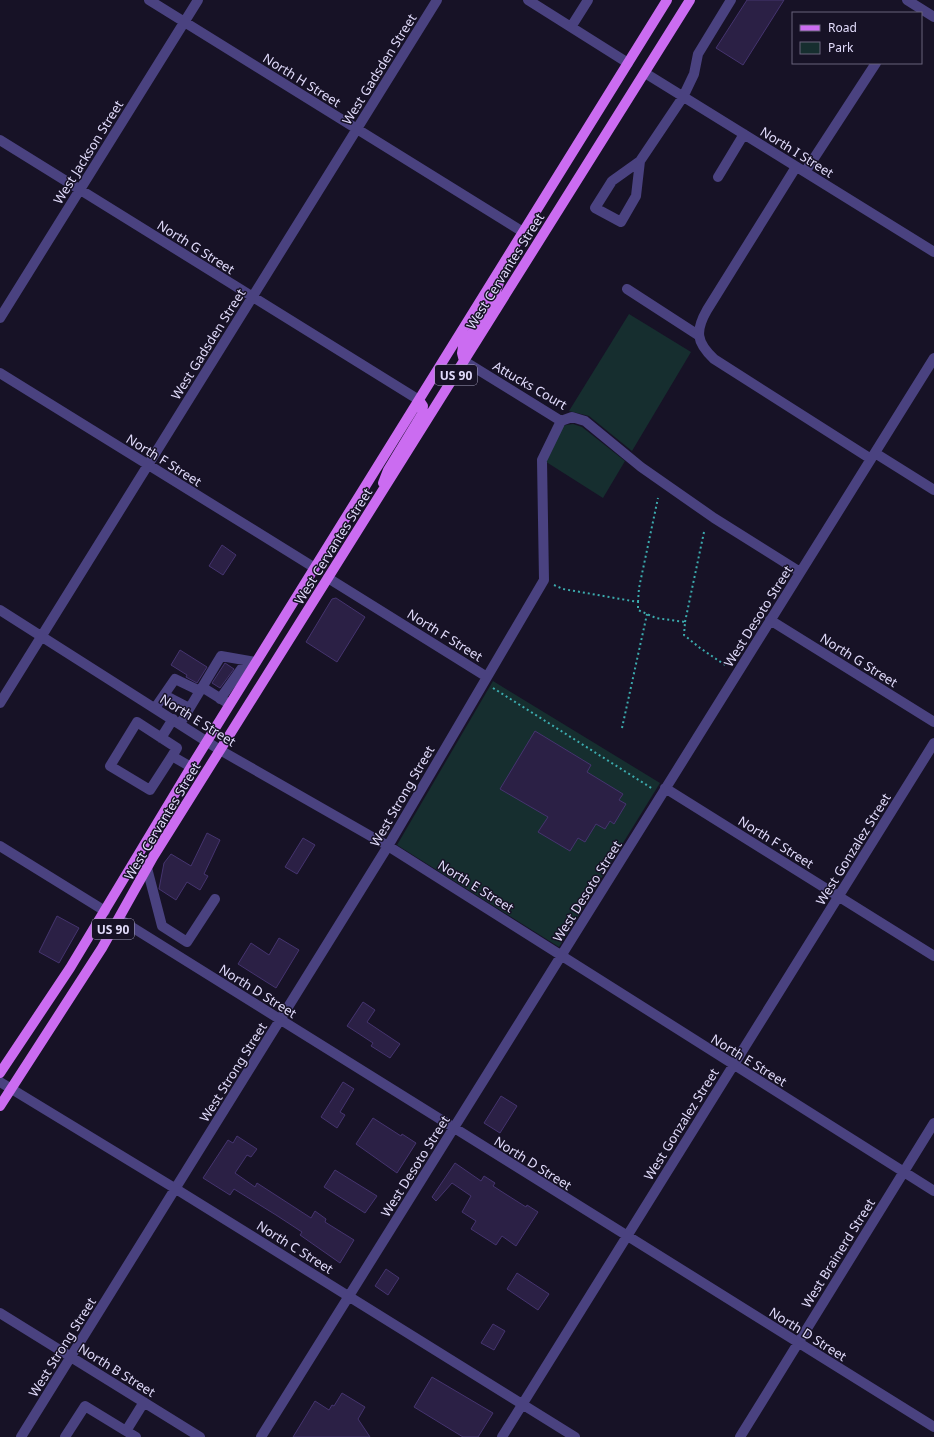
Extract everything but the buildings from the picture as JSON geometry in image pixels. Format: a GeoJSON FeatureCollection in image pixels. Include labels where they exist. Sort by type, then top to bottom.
{"type":"FeatureCollection","features":[{"type":"Feature","properties":{"kind":"main road","name":"West Cervantes Street"},"geometry":{"type":"LineString","coordinates":[[0,1073],[70,968],[190,767],[230,705],[252,661],[315,568],[667,0]]}},
{"type":"Feature","properties":{"kind":"main road","name":"West Cervantes Street"},"geometry":{"type":"LineString","coordinates":[[0,1106],[119,919],[147,868],[220,750],[646,73],[690,0]]}},
{"type":"Feature","properties":{"kind":"main road"},"geometry":{"type":"LineString","coordinates":[[464,361],[462,353],[463,346],[495,296],[501,283],[502,266]]}},
{"type":"Feature","properties":{"kind":"main road"},"geometry":{"type":"LineString","coordinates":[[381,494],[388,470],[422,414],[423,406],[419,400]]}},
{"type":"Feature","properties":{"kind":"street","name":"North H Street"},"geometry":{"type":"LineString","coordinates":[[149,0],[523,232]]}},
{"type":"Feature","properties":{"kind":"street","name":"West Jackson Street"},"geometry":{"type":"LineString","coordinates":[[0,318],[198,0]]}},
{"type":"Feature","properties":{"kind":"street","name":"West Gadsden Street"},"geometry":{"type":"LineString","coordinates":[[0,703],[438,0]]}},
{"type":"Feature","properties":{"kind":"street"},"geometry":{"type":"LineString","coordinates":[[528,0],[628,63]]}},
{"type":"Feature","properties":{"kind":"street"},"geometry":{"type":"LineString","coordinates":[[571,27],[588,0]]}},
{"type":"Feature","properties":{"kind":"street"},"geometry":{"type":"LineString","coordinates":[[640,161],[636,196],[621,222],[596,208],[612,180],[640,161],[683,97],[694,74],[698,54],[731,0]]}},
{"type":"Feature","properties":{"kind":"street"},"geometry":{"type":"LineString","coordinates":[[912,4],[934,17]]}},
{"type":"Feature","properties":{"kind":"street"},"geometry":{"type":"LineString","coordinates":[[698,335],[701,320],[707,310],[801,169],[875,64]]}},
{"type":"Feature","properties":{"kind":"street","name":"North I Street"},"geometry":{"type":"LineString","coordinates":[[646,73],[934,252]]}},
{"type":"Feature","properties":{"kind":"street"},"geometry":{"type":"LineString","coordinates":[[718,177],[744,134]]}},
{"type":"Feature","properties":{"kind":"street","name":"North G Street"},"geometry":{"type":"LineString","coordinates":[[0,140],[419,400]]}},
{"type":"Feature","properties":{"kind":"street"},"geometry":{"type":"LineString","coordinates":[[627,289],[698,335],[706,352],[714,359],[873,456],[934,490]]}},
{"type":"Feature","properties":{"kind":"street","name":"West Desoto Street"},"geometry":{"type":"LineString","coordinates":[[261,1437],[934,358]]}},
{"type":"Feature","properties":{"kind":"street","name":"Attucks Court"},"geometry":{"type":"LineString","coordinates":[[464,361],[561,421],[572,417],[585,421],[641,467],[714,518],[800,572]]}},
{"type":"Feature","properties":{"kind":"street","name":"North F Street"},"geometry":{"type":"LineString","coordinates":[[0,373],[315,568]]}},
{"type":"Feature","properties":{"kind":"street"},"geometry":{"type":"LineString","coordinates":[[544,580],[542,460],[561,421]]}},
{"type":"Feature","properties":{"kind":"street","name":"North F Street"},"geometry":{"type":"LineString","coordinates":[[328,578],[485,679]]}},
{"type":"Feature","properties":{"kind":"street","name":"West Strong Street"},"geometry":{"type":"LineString","coordinates":[[21,1437],[388,846],[544,580]]}},
{"type":"Feature","properties":{"kind":"street","name":"North E Street"},"geometry":{"type":"LineString","coordinates":[[0,610],[220,750],[388,846],[733,1066],[934,1191]]}},
{"type":"Feature","properties":{"kind":"street","name":"North G Street"},"geometry":{"type":"LineString","coordinates":[[770,620],[934,722]]}},
{"type":"Feature","properties":{"kind":"street"},"geometry":{"type":"LineString","coordinates":[[161,738],[189,708],[221,656],[252,661]]}},
{"type":"Feature","properties":{"kind":"street"},"geometry":{"type":"LineString","coordinates":[[220,699],[252,661]]}},
{"type":"Feature","properties":{"kind":"street"},"geometry":{"type":"LineString","coordinates":[[155,708],[175,679],[201,689],[230,705]]}},
{"type":"Feature","properties":{"kind":"street"},"geometry":{"type":"LineString","coordinates":[[164,695],[189,708]]}},
{"type":"Feature","properties":{"kind":"street"},"geometry":{"type":"LineString","coordinates":[[137,722],[177,748],[172,756],[150,790],[110,766],[137,722]]}},
{"type":"Feature","properties":{"kind":"street","name":"West Gonzalez Street"},"geometry":{"type":"LineString","coordinates":[[502,1437],[934,743]]}},
{"type":"Feature","properties":{"kind":"street"},"geometry":{"type":"LineString","coordinates":[[172,756],[190,767]]}},
{"type":"Feature","properties":{"kind":"street","name":"North F Street"},"geometry":{"type":"LineString","coordinates":[[663,791],[838,896],[934,956]]}},
{"type":"Feature","properties":{"kind":"street"},"geometry":{"type":"LineString","coordinates":[[0,846],[105,911]]}},
{"type":"Feature","properties":{"kind":"street"},"geometry":{"type":"LineString","coordinates":[[147,868],[162,926],[187,942],[215,899]]}},
{"type":"Feature","properties":{"kind":"street","name":"North D Street"},"geometry":{"type":"LineString","coordinates":[[119,919],[280,1021],[934,1427]]}},
{"type":"Feature","properties":{"kind":"street"},"geometry":{"type":"LineString","coordinates":[[164,948],[173,933]]}},
{"type":"Feature","properties":{"kind":"street","name":"North C Street"},"geometry":{"type":"LineString","coordinates":[[0,1082],[176,1189],[575,1437]]}},
{"type":"Feature","properties":{"kind":"street","name":"West Brainerd Street"},"geometry":{"type":"LineString","coordinates":[[740,1437],[934,1124]]}},
{"type":"Feature","properties":{"kind":"street","name":"North B Street"},"geometry":{"type":"LineString","coordinates":[[0,1313],[200,1437]]}},
{"type":"Feature","properties":{"kind":"street"},"geometry":{"type":"LineString","coordinates":[[126,1431],[144,1402]]}},
{"type":"Feature","properties":{"kind":"street"},"geometry":{"type":"LineString","coordinates":[[65,1437],[85,1406],[136,1437]]}},
{"type":"Feature","properties":{"kind":"path"},"geometry":{"type":"LineString","coordinates":[[658,498],[639,588],[638,610],[656,618],[686,622]]}},
{"type":"Feature","properties":{"kind":"path"},"geometry":{"type":"LineString","coordinates":[[704,532],[684,635],[725,665]]}},
{"type":"Feature","properties":{"kind":"path"},"geometry":{"type":"LineString","coordinates":[[544,580],[563,588],[638,602]]}},
{"type":"Feature","properties":{"kind":"path"},"geometry":{"type":"LineString","coordinates":[[622,728],[647,614]]}},
{"type":"Feature","properties":{"kind":"path"},"geometry":{"type":"LineString","coordinates":[[485,679],[663,791]]}},
{"type":"Feature","properties":{"kind":"green space"},"geometry":{"type":"Polygon","coordinates":[[[629,314],[691,352],[632,451],[589,416],[569,411],[629,314]]]}},
{"type":"Feature","properties":{"kind":"green space"},"geometry":{"type":"Polygon","coordinates":[[[573,424],[582,427],[625,461],[603,498],[540,458],[560,426],[573,424]]]}},
{"type":"Feature","properties":{"kind":"green space"},"geometry":{"type":"Polygon","coordinates":[[[493,681],[660,783],[559,947],[397,845],[493,681]]]}}]}
